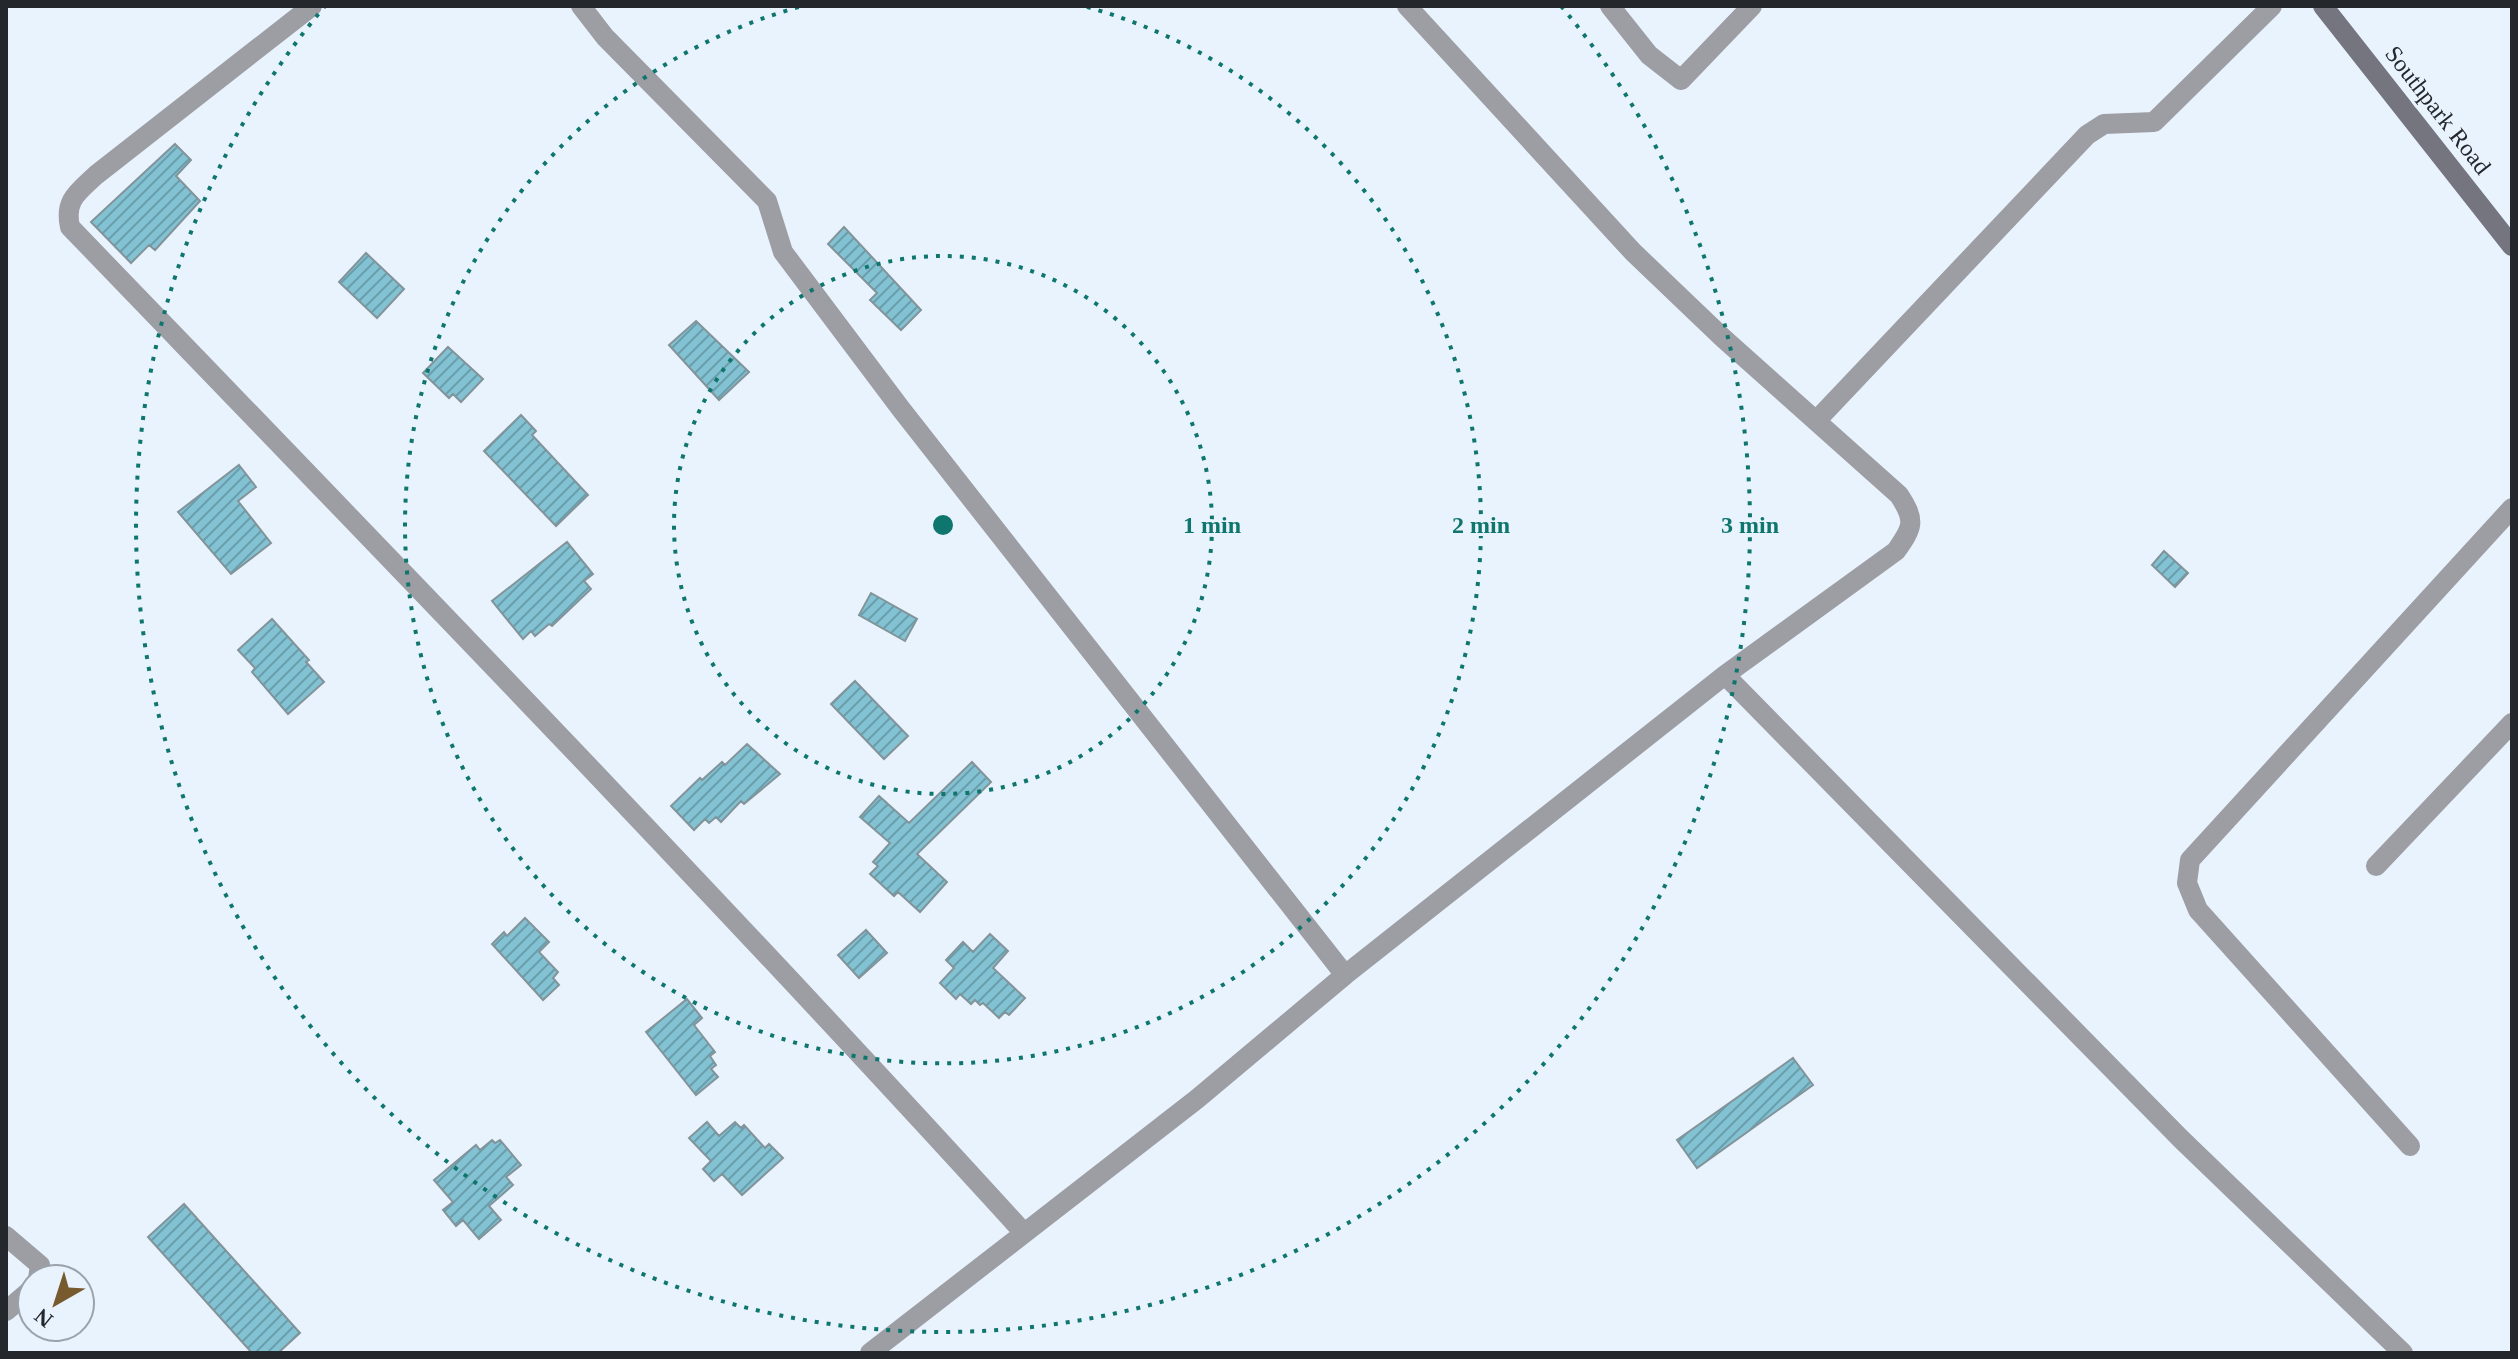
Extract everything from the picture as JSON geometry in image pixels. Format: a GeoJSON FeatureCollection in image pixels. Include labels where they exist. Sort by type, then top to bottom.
{"type":"FeatureCollection","features":[{"type":"Feature","properties":{"kind":"street"},"geometry":{"type":"LineString","coordinates":[[312,6],[96,175],[70,199],[67,213],[70,227],[827,1016],[1024,1233]]}},
{"type":"Feature","properties":{"kind":"street"},"geometry":{"type":"LineString","coordinates":[[581,6],[605,37],[767,201],[783,252],[910,421],[1345,975]]}},
{"type":"Feature","properties":{"kind":"street"},"geometry":{"type":"LineString","coordinates":[[870,1353],[1197,1099],[1345,975],[1725,675],[1896,551],[1910,532],[1911,513],[1899,495],[1633,252],[1407,6]]}},
{"type":"Feature","properties":{"kind":"street"},"geometry":{"type":"LineString","coordinates":[[1610,6],[1649,55],[1681,80],[1752,6]]}},
{"type":"Feature","properties":{"kind":"street"},"geometry":{"type":"LineString","coordinates":[[1816,421],[2087,135],[2104,124],[2154,122],[2272,6]]}},
{"type":"Feature","properties":{"kind":"street","name":"Southpark Road"},"geometry":{"type":"LineString","coordinates":[[2323,6],[2512,246]]}},
{"type":"Feature","properties":{"kind":"street"},"geometry":{"type":"LineString","coordinates":[[2410,1146],[2198,910],[2187,883],[2190,860],[2512,508]]}},
{"type":"Feature","properties":{"kind":"street"},"geometry":{"type":"LineString","coordinates":[[1725,675],[2181,1139],[2396,1351]]}},
{"type":"Feature","properties":{"kind":"street"},"geometry":{"type":"LineString","coordinates":[[2376,866],[2512,723]]}},
{"type":"Feature","properties":{"kind":"street"},"geometry":{"type":"LineString","coordinates":[[6,1236],[38,1263]]}},
{"type":"Feature","properties":{"kind":"building"},"geometry":{"type":"Polygon","coordinates":[[[175,144],[191,160],[176,176],[200,201],[155,250],[149,245],[131,263],[91,222],[175,144]]]}},
{"type":"Feature","properties":{"kind":"building"},"geometry":{"type":"Polygon","coordinates":[[[844,227],[921,310],[901,330],[870,300],[877,293],[828,244],[844,227]]]}},
{"type":"Feature","properties":{"kind":"building"},"geometry":{"type":"Polygon","coordinates":[[[366,253],[404,289],[377,318],[339,282],[366,253]]]}},
{"type":"Feature","properties":{"kind":"building"},"geometry":{"type":"Polygon","coordinates":[[[696,321],[749,372],[719,400],[669,345],[696,321]]]}},
{"type":"Feature","properties":{"kind":"building"},"geometry":{"type":"Polygon","coordinates":[[[448,347],[483,379],[461,402],[453,394],[449,398],[423,373],[448,347]]]}},
{"type":"Feature","properties":{"kind":"building"},"geometry":{"type":"Polygon","coordinates":[[[521,415],[536,431],[532,435],[588,495],[556,526],[484,451],[521,415]]]}},
{"type":"Feature","properties":{"kind":"building"},"geometry":{"type":"Polygon","coordinates":[[[239,465],[256,487],[238,501],[271,543],[231,574],[178,512],[239,465]]]}},
{"type":"Feature","properties":{"kind":"building"},"geometry":{"type":"Polygon","coordinates":[[[567,542],[593,574],[584,581],[591,589],[552,626],[549,624],[535,636],[531,631],[523,639],[492,601],[567,542]]]}},
{"type":"Feature","properties":{"kind":"building"},"geometry":{"type":"Polygon","coordinates":[[[2164,551],[2188,573],[2175,587],[2152,565],[2164,551]]]}},
{"type":"Feature","properties":{"kind":"building"},"geometry":{"type":"Polygon","coordinates":[[[871,593],[917,619],[905,641],[859,615],[871,593]]]}},
{"type":"Feature","properties":{"kind":"building"},"geometry":{"type":"Polygon","coordinates":[[[272,619],[309,660],[306,662],[324,682],[288,714],[252,672],[255,668],[238,650],[272,619]]]}},
{"type":"Feature","properties":{"kind":"building"},"geometry":{"type":"Polygon","coordinates":[[[855,681],[908,736],[884,759],[831,704],[855,681]]]}},
{"type":"Feature","properties":{"kind":"building"},"geometry":{"type":"Polygon","coordinates":[[[747,744],[780,774],[744,804],[741,801],[721,822],[716,817],[709,823],[705,819],[694,830],[671,806],[700,778],[702,780],[722,762],[725,765],[747,744]]]}},
{"type":"Feature","properties":{"kind":"building"},"geometry":{"type":"Polygon","coordinates":[[[972,762],[991,782],[917,854],[947,882],[920,912],[898,892],[894,896],[870,874],[878,866],[873,862],[890,843],[860,817],[879,796],[909,823],[972,762]]]}},
{"type":"Feature","properties":{"kind":"building"},"geometry":{"type":"Polygon","coordinates":[[[525,918],[549,942],[539,952],[558,972],[553,978],[559,985],[543,1000],[492,944],[504,932],[507,936],[525,918]]]}},
{"type":"Feature","properties":{"kind":"building"},"geometry":{"type":"Polygon","coordinates":[[[866,930],[887,953],[859,978],[838,955],[866,930]]]}},
{"type":"Feature","properties":{"kind":"building"},"geometry":{"type":"Polygon","coordinates":[[[990,934],[1008,951],[993,968],[1025,998],[1009,1015],[1005,1012],[999,1018],[983,1003],[980,1005],[975,1000],[971,1004],[960,994],[956,999],[940,983],[954,968],[946,960],[963,942],[973,952],[990,934]]]}},
{"type":"Feature","properties":{"kind":"building"},"geometry":{"type":"Polygon","coordinates":[[[687,999],[702,1018],[694,1025],[715,1052],[710,1056],[716,1065],[711,1069],[718,1077],[696,1095],[646,1032],[687,999]]]}},
{"type":"Feature","properties":{"kind":"building"},"geometry":{"type":"Polygon","coordinates":[[[1793,1058],[1813,1085],[1697,1168],[1677,1140],[1793,1058]]]}},
{"type":"Feature","properties":{"kind":"building"},"geometry":{"type":"Polygon","coordinates":[[[707,1122],[719,1136],[735,1122],[741,1128],[744,1125],[765,1148],[769,1144],[783,1158],[742,1195],[722,1174],[714,1181],[703,1169],[711,1161],[689,1138],[707,1122]]]}},
{"type":"Feature","properties":{"kind":"building"},"geometry":{"type":"Polygon","coordinates":[[[492,1140],[495,1143],[500,1140],[521,1165],[506,1177],[513,1185],[489,1206],[501,1220],[479,1239],[463,1220],[456,1226],[443,1210],[453,1202],[434,1180],[476,1145],[480,1150],[492,1140]]]}},
{"type":"Feature","properties":{"kind":"building"},"geometry":{"type":"Polygon","coordinates":[[[184,1204],[300,1333],[278,1353],[252,1353],[148,1237],[184,1204]]]}}]}
